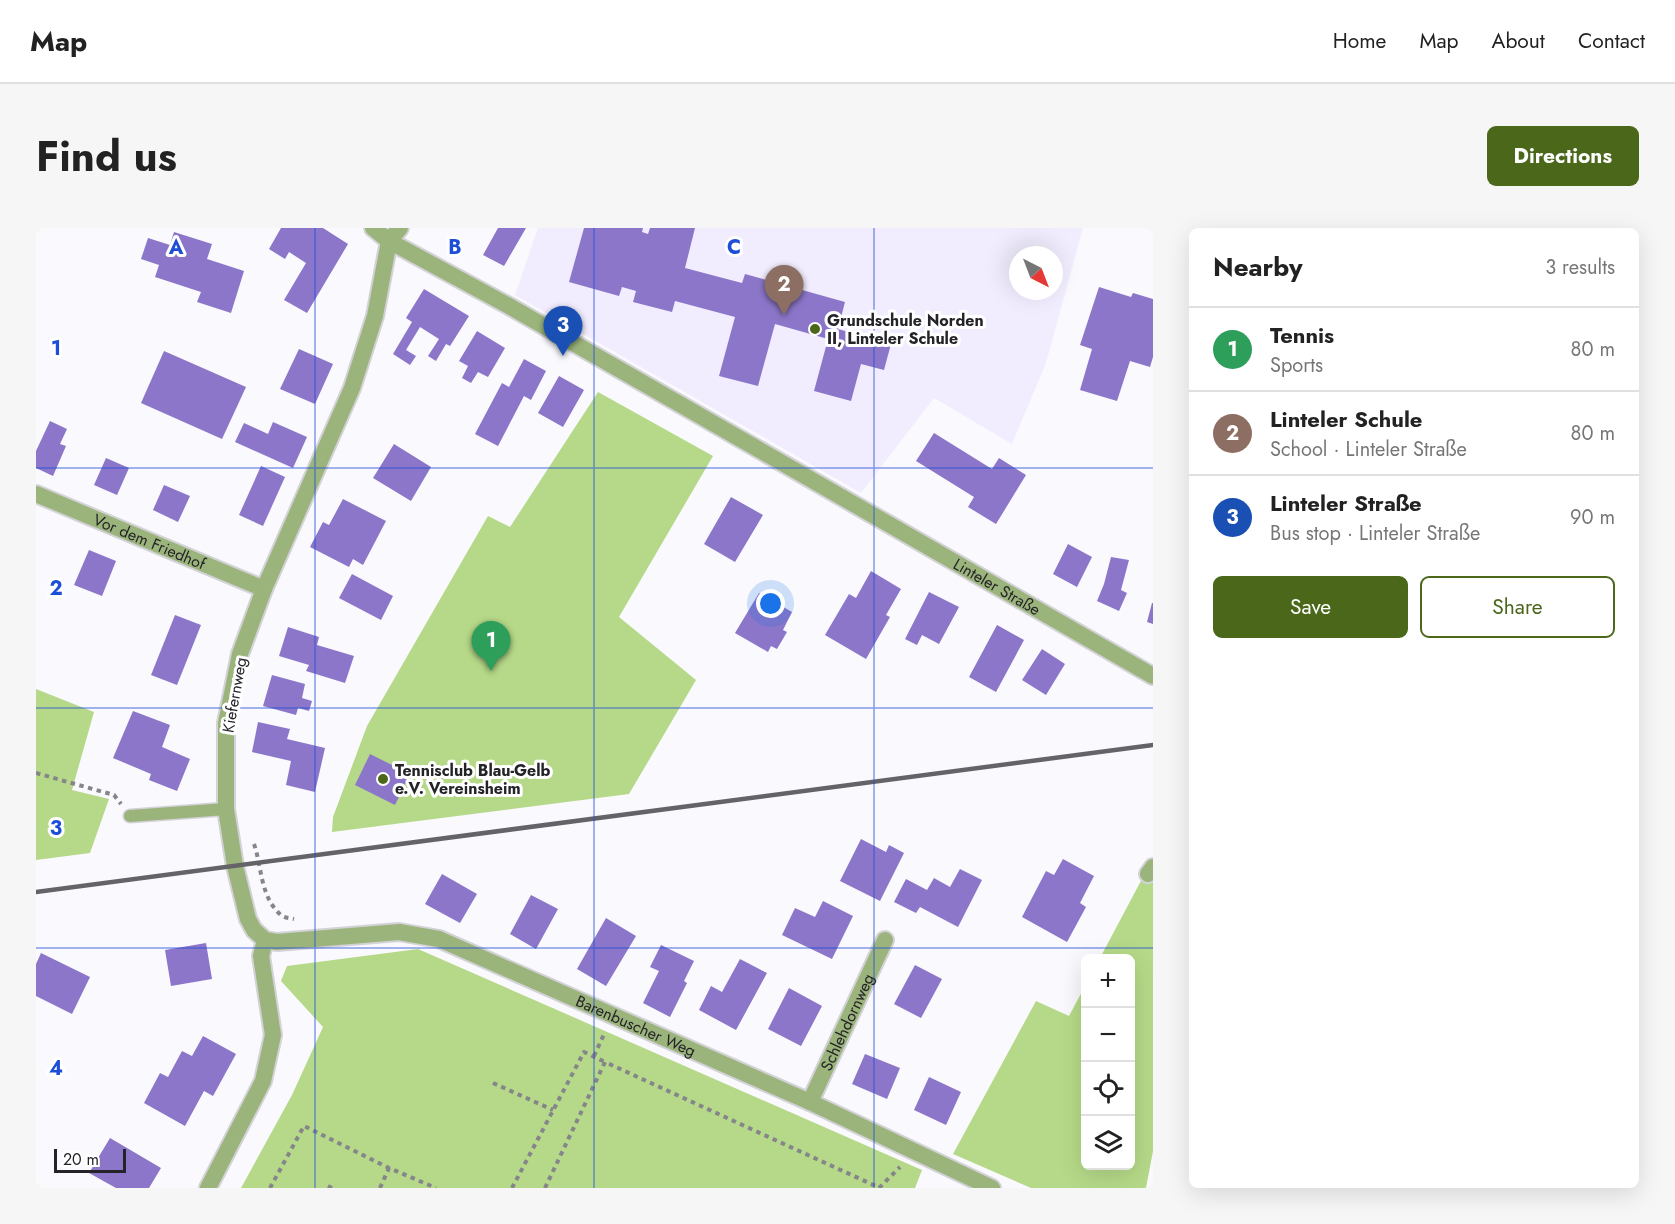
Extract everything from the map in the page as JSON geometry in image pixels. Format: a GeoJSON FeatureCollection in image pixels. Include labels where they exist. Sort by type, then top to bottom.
{"type":"FeatureCollection","features":[{"type":"Feature","properties":{"kind":"street","name":"Linteler Straße"},"geometry":{"type":"LineString","coordinates":[[373,228],[394,235],[509,306],[1153,676]]}},
{"type":"Feature","properties":{"kind":"street","name":"Kiefernweg"},"geometry":{"type":"LineString","coordinates":[[265,940],[258,936],[248,919],[235,866],[226,809],[226,723],[240,654],[264,589],[352,388],[375,316],[394,235]]}},
{"type":"Feature","properties":{"kind":"street","name":"Vor dem Friedhof"},"geometry":{"type":"LineString","coordinates":[[36,494],[264,589]]}},
{"type":"Feature","properties":{"kind":"street","name":"Barenbuscher Weg"},"geometry":{"type":"LineString","coordinates":[[265,940],[277,942],[399,932],[439,939],[810,1102],[992,1188]]}},
{"type":"Feature","properties":{"kind":"street"},"geometry":{"type":"LineString","coordinates":[[208,1188],[264,1081],[273,1035],[261,956],[265,940]]}},
{"type":"Feature","properties":{"kind":"street","name":"Schlehdornweg"},"geometry":{"type":"LineString","coordinates":[[810,1102],[885,940]]}},
{"type":"Feature","properties":{"kind":"lane"},"geometry":{"type":"LineString","coordinates":[[130,816],[226,809]]}},
{"type":"Feature","properties":{"kind":"path"},"geometry":{"type":"LineString","coordinates":[[36,773],[114,795],[130,816]]}},
{"type":"Feature","properties":{"kind":"path"},"geometry":{"type":"LineString","coordinates":[[251,837],[263,886],[272,904],[282,916],[309,923],[324,938]]}},
{"type":"Feature","properties":{"kind":"path"},"geometry":{"type":"LineString","coordinates":[[594,1056],[612,1016]]}},
{"type":"Feature","properties":{"kind":"path"},"geometry":{"type":"LineString","coordinates":[[512,1188],[584,1052],[879,1188],[901,1167],[910,1149]]}},
{"type":"Feature","properties":{"kind":"path"},"geometry":{"type":"LineString","coordinates":[[545,1188],[605,1062]]}},
{"type":"Feature","properties":{"kind":"path"},"geometry":{"type":"LineString","coordinates":[[493,1083],[553,1110]]}},
{"type":"Feature","properties":{"kind":"path"},"geometry":{"type":"LineString","coordinates":[[270,1188],[304,1126],[389,1168],[436,1188]]}},
{"type":"Feature","properties":{"kind":"path"},"geometry":{"type":"LineString","coordinates":[[380,1188],[389,1168]]}},
{"type":"Feature","properties":{"kind":"shaded area","name":"Grundschule Norden II, Linteler Schule"},"geometry":{"type":"Polygon","coordinates":[[[538,228],[1083,228],[1046,363],[1012,444],[934,398],[861,493],[515,295],[538,228]]]}},
{"type":"Feature","properties":{"kind":"green space"},"geometry":{"type":"Polygon","coordinates":[[[598,392],[713,456],[619,617],[696,680],[629,794],[332,832],[333,817],[367,726],[488,516],[510,527],[598,392]]]}},
{"type":"Feature","properties":{"kind":"green space"},"geometry":{"type":"Polygon","coordinates":[[[36,689],[94,712],[72,790],[109,799],[90,853],[36,860],[36,689]]]}},
{"type":"Feature","properties":{"kind":"green space"},"geometry":{"type":"Polygon","coordinates":[[[1143,877],[1153,879],[1153,1151],[1146,1188],[1031,1188],[953,1154],[1036,1001],[1069,1016],[1081,994],[1081,1170],[1135,1170],[1135,954],[1102,954],[1143,877]]]}},
{"type":"Feature","properties":{"kind":"green space"},"geometry":{"type":"Polygon","coordinates":[[[418,949],[922,1170],[915,1188],[241,1188],[292,1095],[323,1027],[281,981],[287,966],[418,949]]]}},
{"type":"Feature","properties":{"kind":"building"},"geometry":{"type":"Polygon","coordinates":[[[281,228],[323,228],[348,244],[307,313],[284,300],[306,263],[289,252],[285,259],[269,249],[281,228]]]}},
{"type":"Feature","properties":{"kind":"building"},"geometry":{"type":"Polygon","coordinates":[[[498,228],[526,228],[504,266],[483,255],[498,228]]]}},
{"type":"Feature","properties":{"kind":"building"},"geometry":{"type":"Polygon","coordinates":[[[584,228],[643,228],[642,232],[648,234],[650,228],[695,228],[685,268],[742,283],[745,274],[845,302],[838,329],[891,344],[884,370],[861,364],[851,401],[814,391],[828,339],[775,324],[758,386],[719,376],[735,317],[675,301],[672,312],[633,302],[636,291],[622,287],[619,296],[569,282],[584,228]]]}},
{"type":"Feature","properties":{"kind":"building"},"geometry":{"type":"Polygon","coordinates":[[[174,232],[212,244],[207,259],[244,271],[231,313],[197,302],[201,292],[155,277],[159,265],[141,259],[148,238],[170,245],[174,232]]]}},
{"type":"Feature","properties":{"kind":"building"},"geometry":{"type":"Polygon","coordinates":[[[1099,287],[1131,297],[1133,293],[1153,299],[1153,357],[1150,367],[1130,361],[1117,401],[1080,390],[1092,349],[1080,345],[1099,287]]]}},
{"type":"Feature","properties":{"kind":"building"},"geometry":{"type":"Polygon","coordinates":[[[424,289],[469,316],[450,346],[446,344],[436,361],[428,356],[439,339],[420,327],[406,350],[416,356],[410,365],[393,354],[412,322],[406,318],[424,289]]]}},
{"type":"Feature","properties":{"kind":"building"},"geometry":{"type":"Polygon","coordinates":[[[477,331],[505,348],[488,377],[478,372],[471,383],[462,378],[468,366],[459,361],[477,331]]]}},
{"type":"Feature","properties":{"kind":"building"},"geometry":{"type":"Polygon","coordinates":[[[299,349],[333,364],[315,404],[280,389],[299,349]]]}},
{"type":"Feature","properties":{"kind":"building"},"geometry":{"type":"Polygon","coordinates":[[[164,351],[246,387],[222,439],[141,403],[164,351]]]}},
{"type":"Feature","properties":{"kind":"building"},"geometry":{"type":"Polygon","coordinates":[[[524,359],[546,371],[531,400],[524,396],[498,446],[475,434],[502,383],[509,387],[524,359]]]}},
{"type":"Feature","properties":{"kind":"building"},"geometry":{"type":"Polygon","coordinates":[[[559,376],[584,390],[563,427],[538,413],[559,376]]]}},
{"type":"Feature","properties":{"kind":"building"},"geometry":{"type":"Polygon","coordinates":[[[50,421],[67,429],[60,444],[66,446],[53,476],[36,468],[36,451],[50,421]]]}},
{"type":"Feature","properties":{"kind":"building"},"geometry":{"type":"Polygon","coordinates":[[[273,422],[307,437],[293,468],[235,442],[244,423],[268,434],[273,422]]]}},
{"type":"Feature","properties":{"kind":"building"},"geometry":{"type":"Polygon","coordinates":[[[934,433],[992,469],[999,458],[1026,475],[996,524],[968,507],[974,497],[916,461],[934,433]]]}},
{"type":"Feature","properties":{"kind":"building"},"geometry":{"type":"Polygon","coordinates":[[[394,444],[431,467],[411,501],[373,478],[394,444]]]}},
{"type":"Feature","properties":{"kind":"building"},"geometry":{"type":"Polygon","coordinates":[[[106,458],[129,468],[117,495],[94,485],[106,458]]]}},
{"type":"Feature","properties":{"kind":"building"},"geometry":{"type":"Polygon","coordinates":[[[261,466],[285,477],[263,526],[239,515],[261,466]]]}},
{"type":"Feature","properties":{"kind":"building"},"geometry":{"type":"Polygon","coordinates":[[[164,485],[190,496],[178,522],[153,510],[164,485]]]}},
{"type":"Feature","properties":{"kind":"building"},"geometry":{"type":"Polygon","coordinates":[[[731,497],[763,515],[735,562],[704,544],[731,497]]]}},
{"type":"Feature","properties":{"kind":"building"},"geometry":{"type":"Polygon","coordinates":[[[343,499],[386,521],[363,565],[353,559],[349,567],[310,547],[323,522],[329,525],[343,499]]]}},
{"type":"Feature","properties":{"kind":"building"},"geometry":{"type":"Polygon","coordinates":[[[1068,544],[1092,557],[1077,587],[1053,574],[1068,544]]]}},
{"type":"Feature","properties":{"kind":"building"},"geometry":{"type":"Polygon","coordinates":[[[89,550],[116,561],[102,596],[74,585],[89,550]]]}},
{"type":"Feature","properties":{"kind":"building"},"geometry":{"type":"Polygon","coordinates":[[[1111,557],[1129,560],[1121,590],[1127,593],[1119,611],[1097,601],[1111,557]]]}},
{"type":"Feature","properties":{"kind":"building"},"geometry":{"type":"Polygon","coordinates":[[[871,571],[901,589],[886,615],[890,617],[866,659],[825,635],[849,594],[856,598],[871,571]]]}},
{"type":"Feature","properties":{"kind":"building"},"geometry":{"type":"Polygon","coordinates":[[[352,574],[393,596],[381,620],[339,598],[352,574]]]}},
{"type":"Feature","properties":{"kind":"building"},"geometry":{"type":"Polygon","coordinates":[[[929,592],[959,607],[939,644],[922,635],[917,645],[905,639],[929,592]]]}},
{"type":"Feature","properties":{"kind":"building"},"geometry":{"type":"Polygon","coordinates":[[[759,593],[792,612],[783,630],[787,632],[777,649],[771,646],[768,652],[735,633],[759,593]]]}},
{"type":"Feature","properties":{"kind":"building"},"geometry":{"type":"Polygon","coordinates":[[[1153,603],[1153,624],[1147,622],[1153,603]]]}},
{"type":"Feature","properties":{"kind":"building"},"geometry":{"type":"Polygon","coordinates":[[[175,615],[201,625],[177,685],[151,675],[175,615]]]}},
{"type":"Feature","properties":{"kind":"building"},"geometry":{"type":"Polygon","coordinates":[[[997,625],[1024,640],[996,692],[969,677],[997,625]]]}},
{"type":"Feature","properties":{"kind":"building"},"geometry":{"type":"Polygon","coordinates":[[[288,627],[319,637],[317,645],[354,656],[345,683],[306,671],[309,665],[279,656],[288,627]]]}},
{"type":"Feature","properties":{"kind":"building"},"geometry":{"type":"Polygon","coordinates":[[[1042,649],[1065,664],[1046,695],[1022,680],[1042,649]]]}},
{"type":"Feature","properties":{"kind":"building"},"geometry":{"type":"Polygon","coordinates":[[[272,675],[305,684],[302,698],[312,701],[309,711],[298,708],[296,715],[263,706],[272,675]]]}},
{"type":"Feature","properties":{"kind":"building"},"geometry":{"type":"Polygon","coordinates":[[[133,711],[170,725],[162,747],[190,759],[177,791],[149,780],[151,774],[113,758],[133,711]]]}},
{"type":"Feature","properties":{"kind":"building"},"geometry":{"type":"Polygon","coordinates":[[[258,722],[290,729],[287,739],[325,748],[315,792],[286,785],[291,761],[252,752],[258,722]]]}},
{"type":"Feature","properties":{"kind":"building","name":"Tennisclub Blau-Gelb e.V. Vereinsheim"},"geometry":{"type":"Polygon","coordinates":[[[370,754],[410,774],[395,805],[355,785],[370,754]]]}},
{"type":"Feature","properties":{"kind":"building"},"geometry":{"type":"Polygon","coordinates":[[[861,839],[886,852],[889,845],[904,853],[880,901],[840,881],[861,839]]]}},
{"type":"Feature","properties":{"kind":"building"},"geometry":{"type":"Polygon","coordinates":[[[1063,859],[1094,876],[1080,903],[1086,907],[1067,942],[1022,917],[1046,871],[1054,875],[1063,859]]]}},
{"type":"Feature","properties":{"kind":"building"},"geometry":{"type":"Polygon","coordinates":[[[960,869],[982,880],[958,927],[920,907],[916,913],[894,902],[906,879],[927,890],[934,878],[950,887],[960,869]]]}},
{"type":"Feature","properties":{"kind":"building"},"geometry":{"type":"Polygon","coordinates":[[[442,874],[477,894],[460,923],[425,904],[442,874]]]}},
{"type":"Feature","properties":{"kind":"building"},"geometry":{"type":"Polygon","coordinates":[[[531,895],[558,909],[536,949],[510,934],[531,895]]]}},
{"type":"Feature","properties":{"kind":"building"},"geometry":{"type":"Polygon","coordinates":[[[823,901],[853,916],[832,959],[782,935],[795,908],[815,917],[823,901]]]}},
{"type":"Feature","properties":{"kind":"building"},"geometry":{"type":"Polygon","coordinates":[[[606,918],[636,936],[606,986],[577,969],[606,918]]]}},
{"type":"Feature","properties":{"kind":"building"},"geometry":{"type":"Polygon","coordinates":[[[206,943],[212,979],[171,986],[165,950],[206,943]]]}},
{"type":"Feature","properties":{"kind":"building"},"geometry":{"type":"Polygon","coordinates":[[[661,945],[694,961],[684,981],[687,983],[670,1017],[643,1003],[659,971],[650,967],[661,945]]]}},
{"type":"Feature","properties":{"kind":"building"},"geometry":{"type":"Polygon","coordinates":[[[41,953],[90,977],[72,1014],[36,996],[36,964],[41,953]]]}},
{"type":"Feature","properties":{"kind":"building"},"geometry":{"type":"Polygon","coordinates":[[[740,959],[767,973],[736,1030],[699,1010],[711,986],[722,992],[740,959]]]}},
{"type":"Feature","properties":{"kind":"building"},"geometry":{"type":"Polygon","coordinates":[[[915,965],[942,979],[921,1018],[894,1004],[915,965]]]}},
{"type":"Feature","properties":{"kind":"building"},"geometry":{"type":"Polygon","coordinates":[[[789,988],[822,1006],[801,1046],[768,1029],[789,988]]]}},
{"type":"Feature","properties":{"kind":"building"},"geometry":{"type":"Polygon","coordinates":[[[203,1036],[236,1054],[213,1096],[204,1091],[185,1126],[144,1103],[160,1073],[168,1077],[182,1051],[192,1056],[203,1036]]]}},
{"type":"Feature","properties":{"kind":"building"},"geometry":{"type":"Polygon","coordinates":[[[865,1054],[900,1068],[887,1099],[852,1084],[865,1054]]]}},
{"type":"Feature","properties":{"kind":"building"},"geometry":{"type":"Polygon","coordinates":[[[929,1077],[961,1092],[946,1125],[914,1110],[929,1077]]]}},
{"type":"Feature","properties":{"kind":"building"},"geometry":{"type":"Polygon","coordinates":[[[110,1138],[161,1168],[149,1188],[116,1188],[89,1173],[110,1138]]]}},
{"type":"Feature","properties":{"kind":"railway"},"geometry":{"type":"LineString","coordinates":[[36,892],[1153,745]]}},
{"type":"Feature","properties":{"kind":"place","name":"Linteler Schule"},"geometry":{"type":"Point","coordinates":[784,315]}},
{"type":"Feature","properties":{"kind":"place","name":"Grundschule Norden II, Linteler Schule"},"geometry":{"type":"Point","coordinates":[815,329]}},
{"type":"Feature","properties":{"kind":"place","name":"Linteler Straße"},"geometry":{"type":"Point","coordinates":[563,356]}},
{"type":"Feature","properties":{"kind":"place","name":"Tennis"},"geometry":{"type":"Point","coordinates":[491,671]}},
{"type":"Feature","properties":{"kind":"place","name":"Tennisclub Blau-Gelb e.V. Vereinsheim"},"geometry":{"type":"Point","coordinates":[383,779]}}]}
